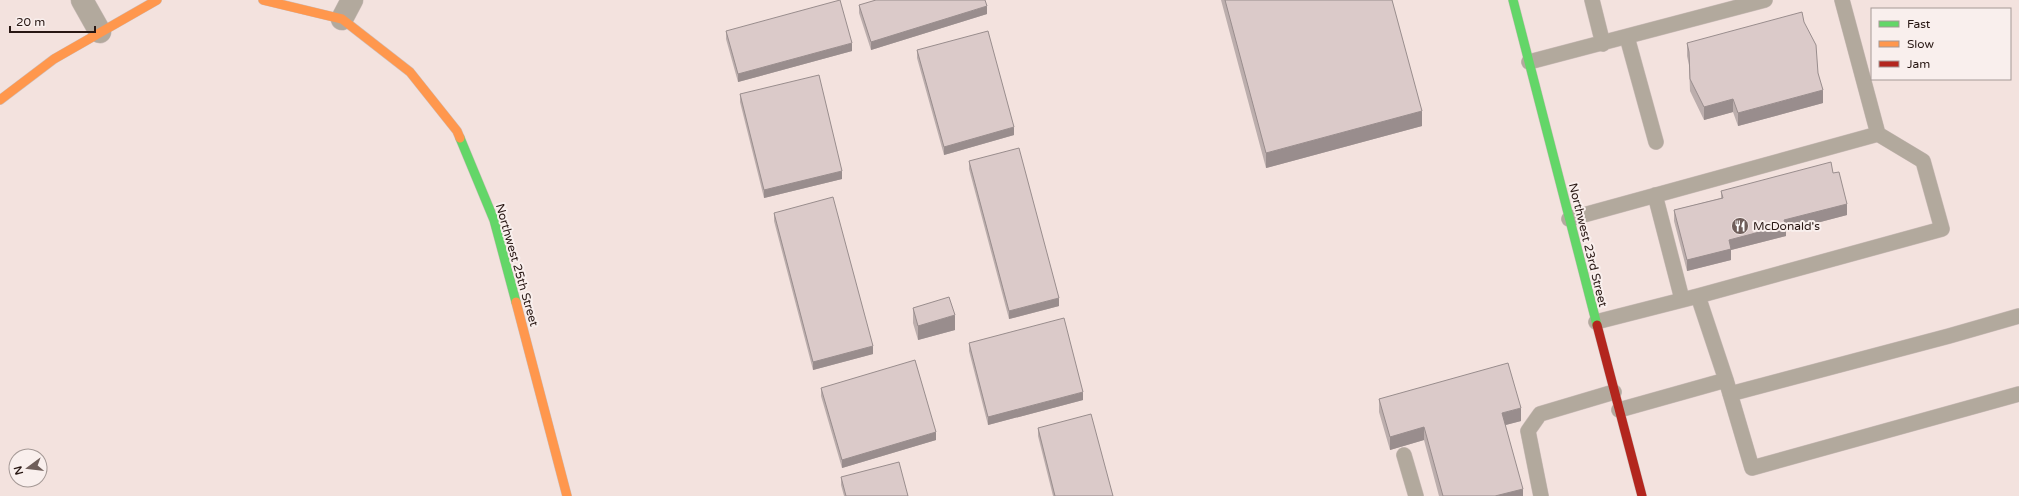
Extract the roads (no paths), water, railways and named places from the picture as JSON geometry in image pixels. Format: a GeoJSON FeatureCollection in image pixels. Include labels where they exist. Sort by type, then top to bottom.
{"type":"FeatureCollection","features":[{"type":"Feature","properties":{"kind":"street"},"geometry":{"type":"LineString","coordinates":[[82,0],[100,32]]}},
{"type":"Feature","properties":{"kind":"street"},"geometry":{"type":"LineString","coordinates":[[0,100],[54,59],[158,0]]}},
{"type":"Feature","properties":{"kind":"street"},"geometry":{"type":"LineString","coordinates":[[263,0],[347,9]]}},
{"type":"Feature","properties":{"kind":"street","name":"Northwest 23rd Street"},"geometry":{"type":"LineString","coordinates":[[1513,0],[1642,496]]}},
{"type":"Feature","properties":{"kind":"street","name":"Northwest 25th Street"},"geometry":{"type":"LineString","coordinates":[[347,9],[410,72],[457,131],[494,220],[567,496]]}},
{"type":"Feature","properties":{"kind":"lane"},"geometry":{"type":"LineString","coordinates":[[1592,0],[1603,44]]}},
{"type":"Feature","properties":{"kind":"lane"},"geometry":{"type":"LineString","coordinates":[[1529,62],[1603,44],[1764,0]]}},
{"type":"Feature","properties":{"kind":"lane"},"geometry":{"type":"LineString","coordinates":[[1596,322],[1698,296],[1942,229],[1923,161],[1878,134],[1842,0]]}},
{"type":"Feature","properties":{"kind":"lane"},"geometry":{"type":"LineString","coordinates":[[1627,37],[1656,142]]}},
{"type":"Feature","properties":{"kind":"lane"},"geometry":{"type":"LineString","coordinates":[[1569,219],[1878,134]]}},
{"type":"Feature","properties":{"kind":"lane"},"geometry":{"type":"LineString","coordinates":[[1655,195],[1682,299]]}},
{"type":"Feature","properties":{"kind":"lane"},"geometry":{"type":"LineString","coordinates":[[1698,296],[1728,387],[1752,468],[2019,394]]}},
{"type":"Feature","properties":{"kind":"lane"},"geometry":{"type":"LineString","coordinates":[[1619,410],[1728,387],[1949,336],[2019,316]]}},
{"type":"Feature","properties":{"kind":"lane"},"geometry":{"type":"LineString","coordinates":[[1541,496],[1528,431],[1540,414],[1614,392]]}},
{"type":"Feature","properties":{"kind":"lane"},"geometry":{"type":"LineString","coordinates":[[1404,455],[1416,496]]}},
{"type":"Feature","properties":{"kind":"place","name":"McDonald's"},"geometry":{"type":"Point","coordinates":[1740,226]}}]}
